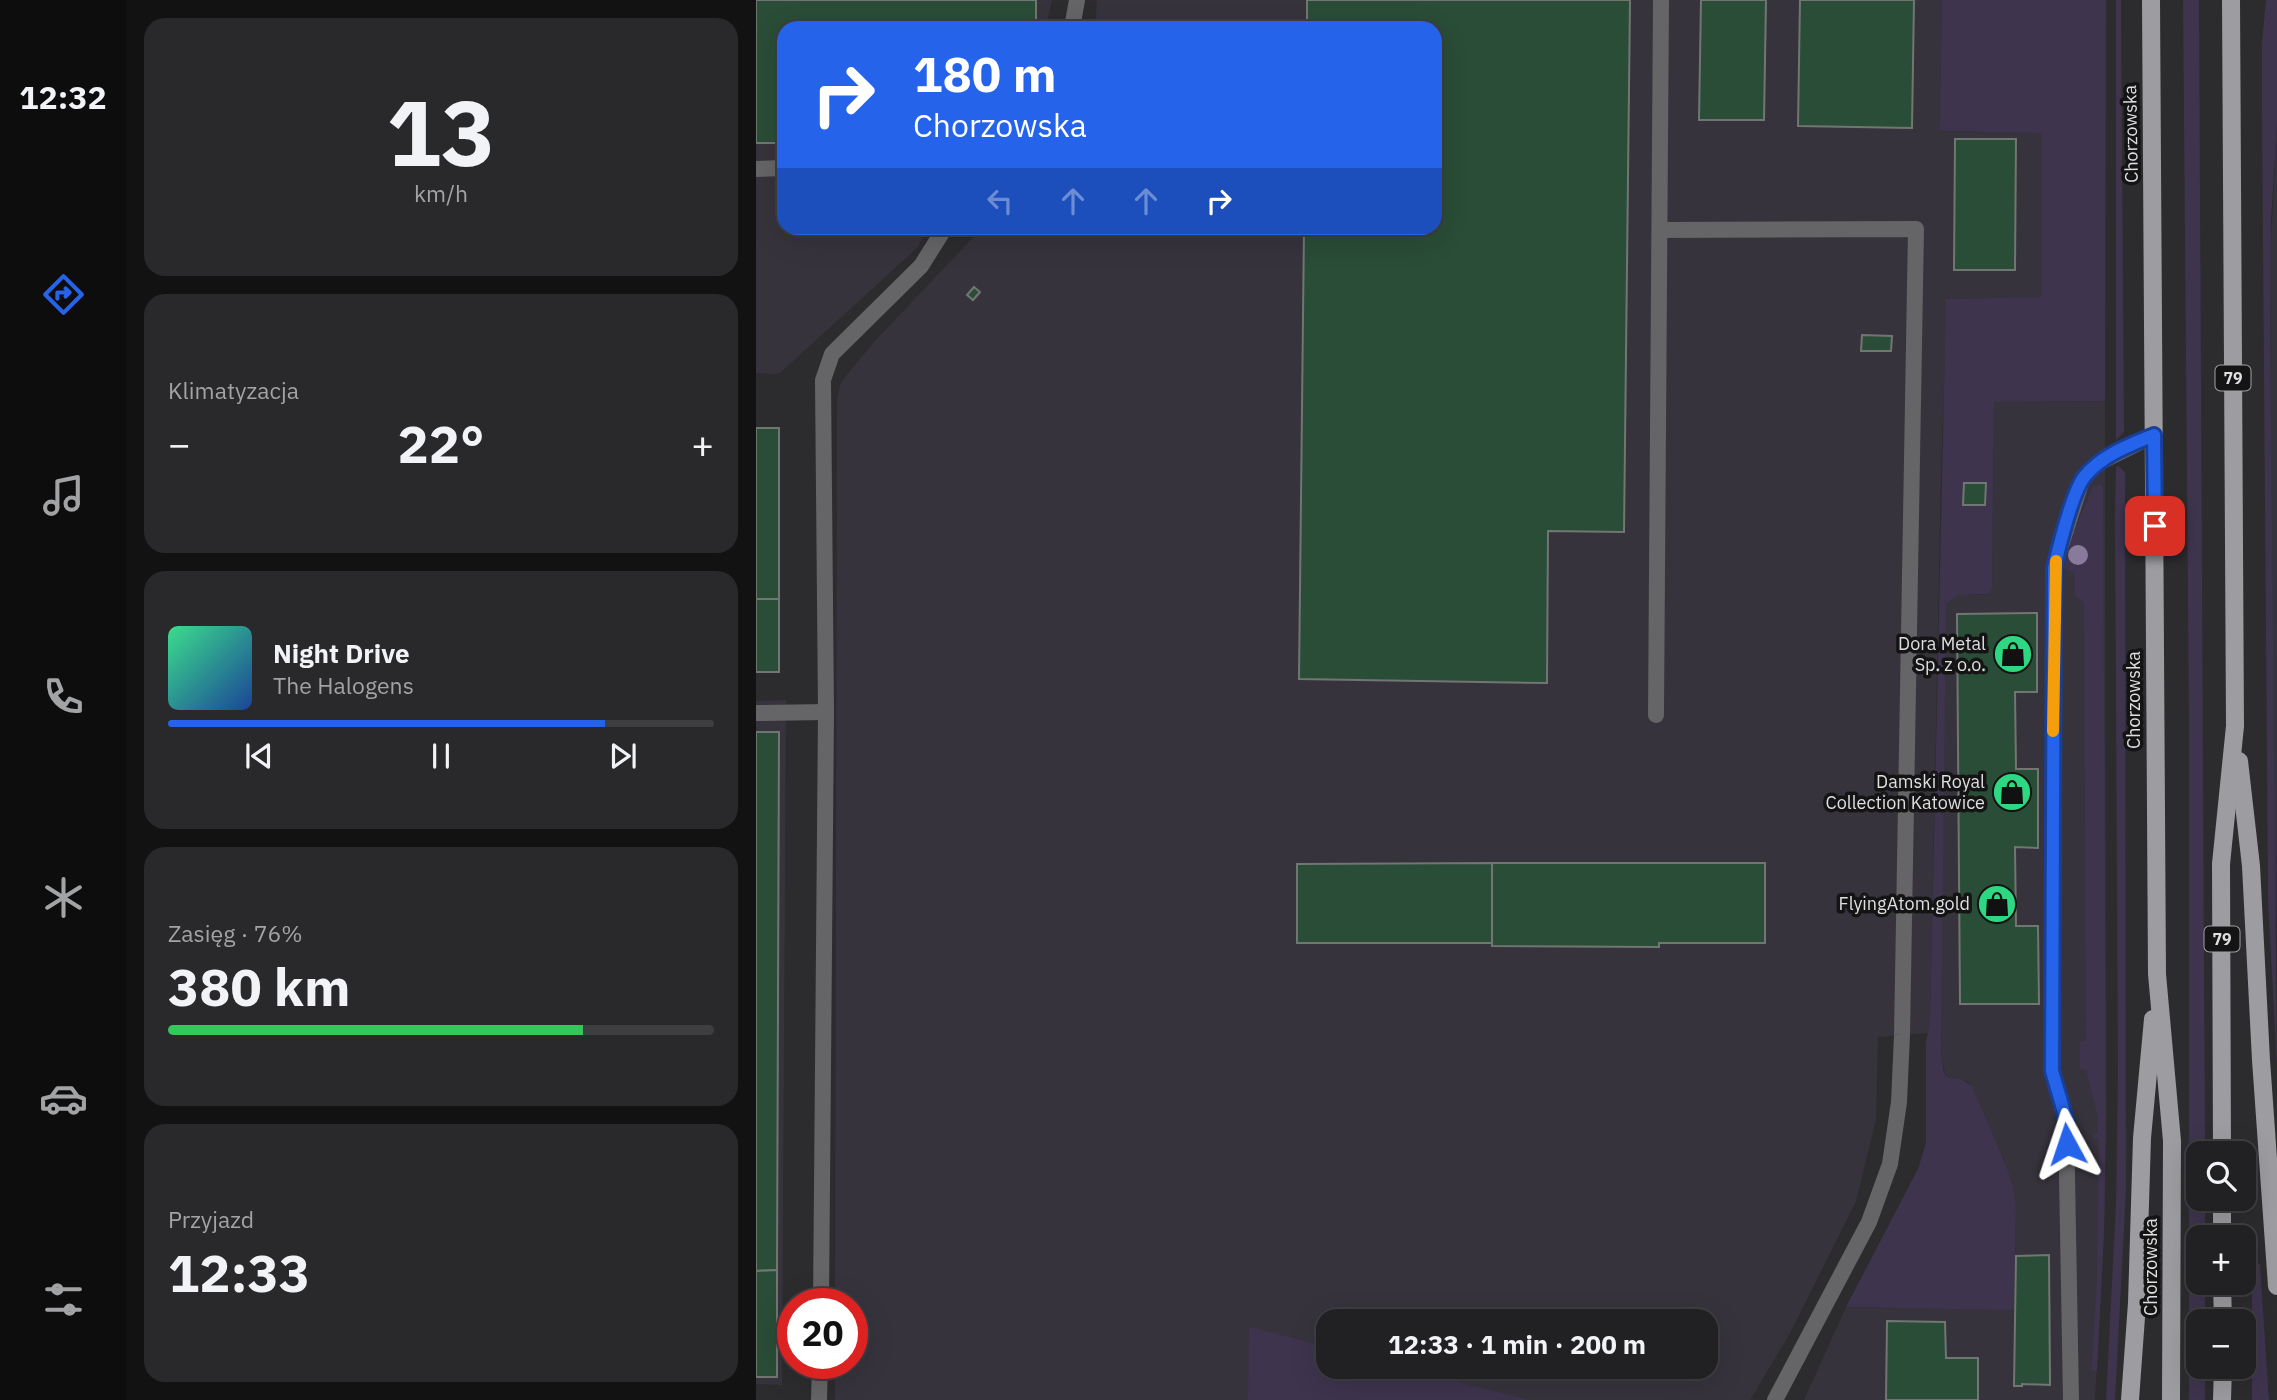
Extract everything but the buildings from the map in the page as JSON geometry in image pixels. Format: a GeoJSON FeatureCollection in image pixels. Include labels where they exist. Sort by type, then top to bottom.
{"type":"FeatureCollection","features":[{"type":"Feature","properties":{"kind":"main road"},"geometry":{"type":"LineString","coordinates":[[2145,0],[2151,23]]}},
{"type":"Feature","properties":{"kind":"main road","name":"Chorzowska"},"geometry":{"type":"LineString","coordinates":[[2151,0],[2157,974],[2172,1141],[2171,1400]]}},
{"type":"Feature","properties":{"kind":"main road","name":"79"},"geometry":{"type":"LineString","coordinates":[[2222,1141],[2221,864],[2235,726],[2231,0]]}},
{"type":"Feature","properties":{"kind":"main road"},"geometry":{"type":"LineString","coordinates":[[2231,31],[2241,0]]}},
{"type":"Feature","properties":{"kind":"main road"},"geometry":{"type":"LineString","coordinates":[[2235,726],[2251,866],[2277,1286]]}},
{"type":"Feature","properties":{"kind":"main road"},"geometry":{"type":"LineString","coordinates":[[2130,1400],[2137,1303],[2142,1138],[2157,974]]}},
{"type":"Feature","properties":{"kind":"main road"},"geometry":{"type":"LineString","coordinates":[[2222,1400],[2223,1379]]}},
{"type":"Feature","properties":{"kind":"lane"},"geometry":{"type":"LineString","coordinates":[[1073,21],[1077,0]]}},
{"type":"Feature","properties":{"kind":"lane"},"geometry":{"type":"LineString","coordinates":[[1657,715],[1661,0]]}},
{"type":"Feature","properties":{"kind":"lane"},"geometry":{"type":"LineString","coordinates":[[756,169],[777,168]]}},
{"type":"Feature","properties":{"kind":"lane"},"geometry":{"type":"LineString","coordinates":[[1660,230],[1916,229],[1899,1102],[1890,1164],[1869,1222],[1775,1400]]}},
{"type":"Feature","properties":{"kind":"lane"},"geometry":{"type":"LineString","coordinates":[[821,1288],[826,712],[823,380],[832,354],[921,266],[940,235]]}},
{"type":"Feature","properties":{"kind":"lane"},"geometry":{"type":"LineString","coordinates":[[2071,1400],[2066,1119],[2052,1071],[2054,568],[2065,527],[2083,478],[2100,461],[2154,435]]}},
{"type":"Feature","properties":{"kind":"lane"},"geometry":{"type":"LineString","coordinates":[[756,713],[826,712]]}},
{"type":"Feature","properties":{"kind":"lane"},"geometry":{"type":"LineString","coordinates":[[820,1379],[820,1400]]}},
{"type":"Feature","properties":{"kind":"shaded area"},"geometry":{"type":"Polygon","coordinates":[[[756,0],[1052,0],[1048,21],[777,21],[777,235],[924,235],[918,247],[780,373],[756,373],[756,0]]]}},
{"type":"Feature","properties":{"kind":"shaded area"},"geometry":{"type":"Polygon","coordinates":[[[1097,0],[1942,0],[1941,131],[2042,132],[2042,298],[1947,299],[1928,1033],[1878,1037],[1876,1120],[1856,1201],[1789,1335],[1750,1400],[835,1400],[835,1379],[868,1379],[868,1288],[835,1288],[837,399],[841,382],[873,343],[975,235],[1442,235],[1442,21],[1096,21],[1097,0]]]}},
{"type":"Feature","properties":{"kind":"shaded area"},"geometry":{"type":"Polygon","coordinates":[[[1942,0],[2106,0],[2105,401],[1994,402],[1992,588],[1988,594],[1958,595],[1946,604],[1941,1056],[1944,1073],[1949,1078],[1961,1079],[1971,1085],[2012,1183],[2016,1206],[2014,1310],[1846,1307],[1918,1169],[1926,1143],[1926,1042],[1930,1020],[1946,299],[2042,297],[2042,133],[1940,131],[1942,0]]]}},
{"type":"Feature","properties":{"kind":"shaded area"},"geometry":{"type":"Polygon","coordinates":[[[2116,0],[2121,0],[2124,432],[2116,440],[2116,0]]]}},
{"type":"Feature","properties":{"kind":"shaded area"},"geometry":{"type":"Polygon","coordinates":[[[2183,0],[2199,0],[2205,1141],[2189,1141],[2189,721],[2183,0]]]}},
{"type":"Feature","properties":{"kind":"shaded area"},"geometry":{"type":"Polygon","coordinates":[[[2266,0],[2277,0],[2277,124],[2271,220],[2270,315],[2277,1067],[2268,900],[2262,111],[2262,43],[2266,0]]]}},
{"type":"Feature","properties":{"kind":"shaded area"},"geometry":{"type":"Polygon","coordinates":[[[2277,124],[2277,936],[2273,813],[2270,262],[2277,124]]]}},
{"type":"Feature","properties":{"kind":"shaded area"},"geometry":{"type":"Polygon","coordinates":[[[2105,401],[2106,1116],[2104,1232],[2095,1400],[1804,1400],[1846,1307],[2014,1309],[2016,1206],[2004,1159],[1971,1085],[1967,1081],[1949,1078],[1941,1057],[1944,612],[1950,599],[1958,595],[1982,595],[1992,588],[1994,402],[2105,401]]]}},
{"type":"Feature","properties":{"kind":"shaded area"},"geometry":{"type":"Polygon","coordinates":[[[2118,466],[2125,472],[2126,1190],[2115,1400],[2106,1400],[2116,1204],[2118,1073],[2115,514],[2118,466]]]}},
{"type":"Feature","properties":{"kind":"shaded area"},"geometry":{"type":"Polygon","coordinates":[[[2101,485],[2106,1116],[2097,1371],[2091,1371],[2095,1344],[2099,1139],[2093,1135],[2098,1133],[2098,1118],[2086,1070],[2080,1068],[2080,1042],[2086,1040],[2084,603],[2075,596],[2075,574],[2064,568],[2073,534],[2093,486],[2101,485]]]}},
{"type":"Feature","properties":{"kind":"shaded area"},"geometry":{"type":"Polygon","coordinates":[[[786,700],[783,1288],[777,1288],[777,1379],[782,1379],[782,1385],[756,1384],[756,701],[786,700]]]}},
{"type":"Feature","properties":{"kind":"shaded area"},"geometry":{"type":"Polygon","coordinates":[[[2189,1211],[2205,1211],[2205,1225],[2189,1225],[2189,1211]]]}},
{"type":"Feature","properties":{"kind":"shaded area"},"geometry":{"type":"Polygon","coordinates":[[[2256,1262],[2260,1264],[2269,1400],[2252,1400],[2252,1379],[2256,1379],[2256,1309],[2252,1309],[2252,1295],[2256,1295],[2256,1262]]]}},
{"type":"Feature","properties":{"kind":"shaded area"},"geometry":{"type":"Polygon","coordinates":[[[2189,1295],[2205,1295],[2205,1309],[2189,1309],[2189,1295]]]}},
{"type":"Feature","properties":{"kind":"shaded area"},"geometry":{"type":"Polygon","coordinates":[[[1249,1327],[1316,1344],[1316,1379],[1448,1379],[1529,1400],[1248,1400],[1249,1327]]]}},
{"type":"Feature","properties":{"kind":"shaded area"},"geometry":{"type":"Polygon","coordinates":[[[2189,1379],[2205,1379],[2205,1400],[2189,1400],[2189,1379]]]}},
{"type":"Feature","properties":{"kind":"slow traffic"},"geometry":{"type":"LineString","coordinates":[[2053,731],[2056,561]]}},
{"type":"Feature","properties":{"kind":"place","name":"Dora Metal Sp. z o.o."},"geometry":{"type":"Point","coordinates":[2013,654]}},
{"type":"Feature","properties":{"kind":"place","name":"Damski Royal Collection Katowice"},"geometry":{"type":"Point","coordinates":[2012,792]}},
{"type":"Feature","properties":{"kind":"place","name":"FlyingAtom.gold"},"geometry":{"type":"Point","coordinates":[1997,904]}},
{"type":"Feature","properties":{"kind":"route"},"geometry":{"type":"LineString","coordinates":[[2067,1144],[2066,1119],[2052,1071],[2054,568],[2065,527],[2083,478],[2100,461],[2154,435],[2155,526]]}}]}
